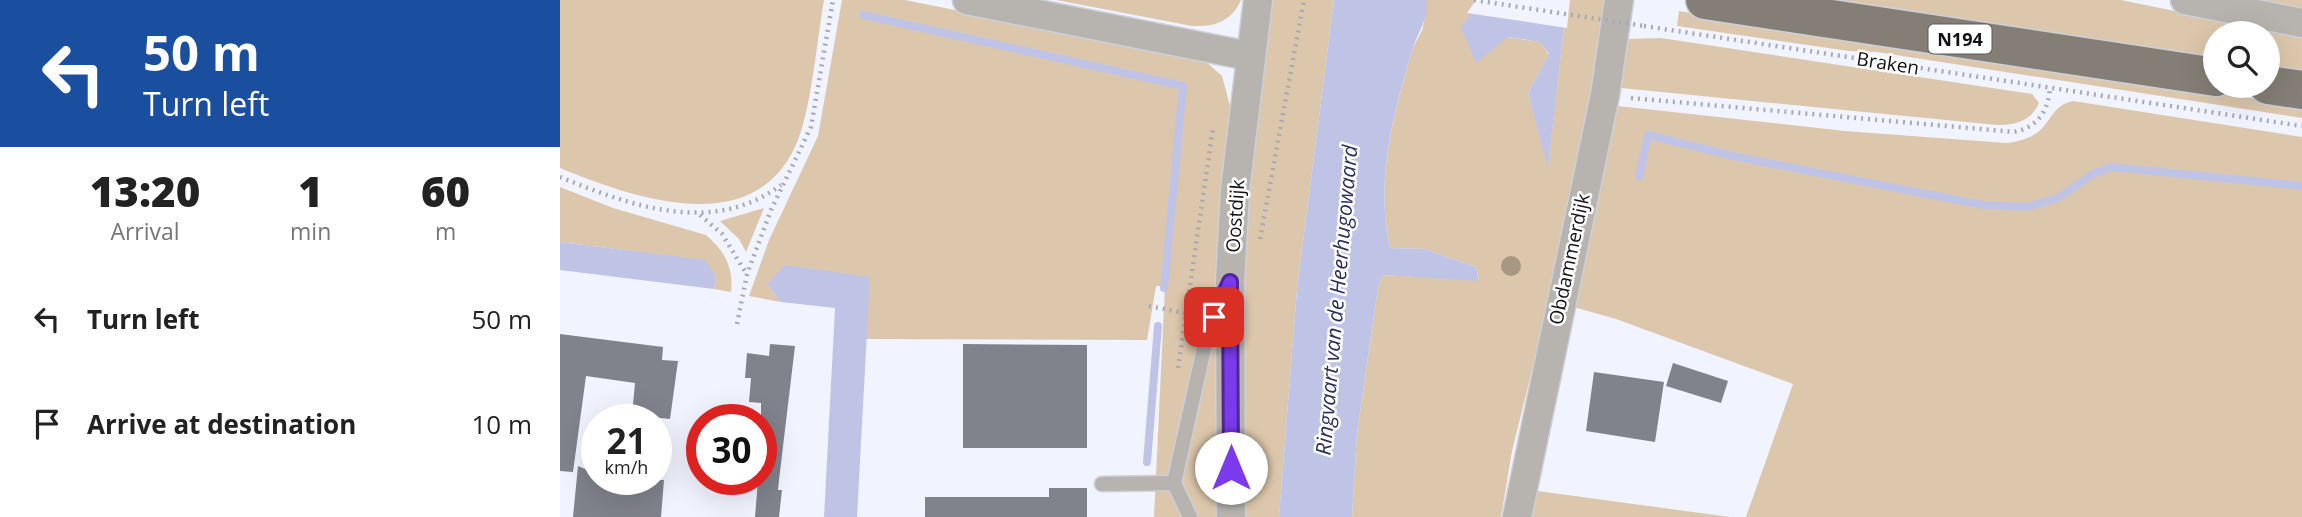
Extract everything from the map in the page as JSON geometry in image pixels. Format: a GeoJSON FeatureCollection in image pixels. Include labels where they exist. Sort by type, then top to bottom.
{"type":"FeatureCollection","features":[{"type":"Feature","properties":{"kind":"main road","name":"Braken"},"geometry":{"type":"LineString","coordinates":[[1705,0],[2203,75]]}},
{"type":"Feature","properties":{"kind":"main road"},"geometry":{"type":"LineString","coordinates":[[2280,87],[2302,90]]}},
{"type":"Feature","properties":{"kind":"street"},"geometry":{"type":"LineString","coordinates":[[967,0],[1249,56]]}},
{"type":"Feature","properties":{"kind":"street","name":"Oostdijk"},"geometry":{"type":"LineString","coordinates":[[1231,517],[1230,282],[1235,191],[1249,56],[1258,0]]}},
{"type":"Feature","properties":{"kind":"street","name":"Obdammerdijk"},"geometry":{"type":"LineString","coordinates":[[1517,517],[1605,95],[1619,0]]}},
{"type":"Feature","properties":{"kind":"street"},"geometry":{"type":"LineString","coordinates":[[2185,0],[2302,23]]}},
{"type":"Feature","properties":{"kind":"lane"},"geometry":{"type":"LineString","coordinates":[[1189,517],[1174,483],[1207,335],[1230,282]]}},
{"type":"Feature","properties":{"kind":"lane"},"geometry":{"type":"LineString","coordinates":[[1102,484],[1174,483]]}},
{"type":"Feature","properties":{"kind":"path"},"geometry":{"type":"LineString","coordinates":[[737,324],[747,274],[783,183],[811,127],[833,0]]}},
{"type":"Feature","properties":{"kind":"path"},"geometry":{"type":"LineString","coordinates":[[1256,244],[1263,235],[1304,0]]}},
{"type":"Feature","properties":{"kind":"path","name":"Braken"},"geometry":{"type":"LineString","coordinates":[[1474,0],[2302,126]]}},
{"type":"Feature","properties":{"kind":"path"},"geometry":{"type":"LineString","coordinates":[[1605,95],[2014,132],[2027,129],[2041,117],[2050,88]]}},
{"type":"Feature","properties":{"kind":"path"},"geometry":{"type":"LineString","coordinates":[[1178,380],[1178,355],[1214,120]]}},
{"type":"Feature","properties":{"kind":"path"},"geometry":{"type":"LineString","coordinates":[[560,177],[636,205],[679,214],[699,215],[753,201],[783,183]]}},
{"type":"Feature","properties":{"kind":"path"},"geometry":{"type":"LineString","coordinates":[[699,215],[722,234],[747,274]]}},
{"type":"Feature","properties":{"kind":"path"},"geometry":{"type":"LineString","coordinates":[[1150,306],[1184,313]]}},
{"type":"Feature","properties":{"kind":"shaded area"},"geometry":{"type":"Polygon","coordinates":[[[560,0],[824,0],[801,133],[795,147],[775,176],[750,194],[720,203],[688,204],[620,190],[560,168],[560,0]]]}},
{"type":"Feature","properties":{"kind":"shaded area"},"geometry":{"type":"Polygon","coordinates":[[[842,0],[905,0],[1204,60],[1222,76],[1230,106],[1223,200],[1219,517],[1154,517],[1165,286],[1156,286],[1147,340],[866,339],[869,277],[767,284],[781,302],[749,296],[769,240],[818,136],[842,0]]]}},
{"type":"Feature","properties":{"kind":"shaded area"},"geometry":{"type":"Polygon","coordinates":[[[1056,0],[1241,0],[1221,22],[1192,26],[1056,0]]]}},
{"type":"Feature","properties":{"kind":"shaded area"},"geometry":{"type":"Polygon","coordinates":[[[1270,0],[1334,0],[1297,289],[1279,517],[1243,517],[1245,202],[1270,0]]]}},
{"type":"Feature","properties":{"kind":"shaded area"},"geometry":{"type":"Polygon","coordinates":[[[1426,0],[1480,0],[1507,37],[1540,42],[1549,55],[1528,93],[1548,165],[1567,0],[1611,0],[1556,273],[1512,451],[1501,517],[1352,517],[1357,433],[1378,287],[1383,275],[1479,280],[1476,267],[1424,249],[1390,248],[1384,198],[1388,149],[1405,75],[1423,27],[1426,0]]]}},
{"type":"Feature","properties":{"kind":"shaded area"},"geometry":{"type":"Polygon","coordinates":[[[1824,0],[2121,0],[2224,21],[2203,21],[2203,56],[1824,0]]]}},
{"type":"Feature","properties":{"kind":"shaded area"},"geometry":{"type":"Polygon","coordinates":[[[2243,0],[2302,0],[2302,12],[2243,0]]]}},
{"type":"Feature","properties":{"kind":"shaded area"},"geometry":{"type":"Polygon","coordinates":[[[1679,11],[2203,91],[2203,98],[2250,98],[2302,106],[2302,118],[1877,52],[1849,51],[1677,26],[1679,11]]]}},
{"type":"Feature","properties":{"kind":"shaded area"},"geometry":{"type":"Polygon","coordinates":[[[2280,33],[2302,37],[2302,71],[2280,68],[2280,33]]]}},
{"type":"Feature","properties":{"kind":"shaded area"},"geometry":{"type":"Polygon","coordinates":[[[1661,38],[2032,94],[2039,103],[2032,114],[2022,121],[1997,125],[1621,88],[1625,39],[1661,38]]]}},
{"type":"Feature","properties":{"kind":"shaded area"},"geometry":{"type":"Polygon","coordinates":[[[2073,101],[2302,137],[2302,517],[1746,517],[1793,384],[1616,319],[1570,306],[1612,112],[1618,106],[1845,131],[2006,143],[2034,135],[2057,110],[2073,101]]]}},
{"type":"Feature","properties":{"kind":"shaded area"},"geometry":{"type":"Polygon","coordinates":[[[560,187],[613,208],[706,235],[726,260],[731,275],[731,292],[714,289],[716,276],[631,251],[560,242],[560,187]]]}},
{"type":"Feature","properties":{"kind":"shaded area"},"geometry":{"type":"Polygon","coordinates":[[[764,208],[746,252],[739,239],[720,221],[764,208]]]}},
{"type":"Feature","properties":{"kind":"shaded area"},"geometry":{"type":"Polygon","coordinates":[[[1530,490],[1730,517],[1527,517],[1530,490]]]}},
{"type":"Feature","properties":{"kind":"water","name":"Ringvaart van de Heerhugowaard"},"geometry":{"type":"Polygon","coordinates":[[[1334,0],[1426,0],[1424,20],[1405,75],[1388,148],[1384,198],[1390,248],[1424,249],[1476,267],[1479,281],[1383,275],[1378,287],[1357,433],[1352,517],[1279,517],[1297,289],[1334,0]]]}},
{"type":"Feature","properties":{"kind":"water"},"geometry":{"type":"Polygon","coordinates":[[[1480,0],[1567,0],[1548,168],[1528,93],[1549,54],[1540,42],[1508,37],[1476,63],[1461,27],[1480,0]]]}},
{"type":"Feature","properties":{"kind":"water"},"geometry":{"type":"Polygon","coordinates":[[[560,242],[705,260],[716,276],[714,289],[560,270],[560,242]]]}},
{"type":"Feature","properties":{"kind":"water"},"geometry":{"type":"Polygon","coordinates":[[[785,265],[870,277],[857,517],[824,517],[835,308],[781,302],[767,284],[785,265]]]}},
{"type":"Feature","properties":{"kind":"pier"},"geometry":{"type":"Polygon","coordinates":[[[1476,0],[1570,0],[1567,28],[1467,13],[1476,0]]]}},
{"type":"Feature","properties":{"kind":"building"},"geometry":{"type":"Polygon","coordinates":[[[560,334],[663,347],[662,360],[678,361],[672,404],[633,404],[635,383],[586,376],[573,472],[560,471],[560,334]]]}},
{"type":"Feature","properties":{"kind":"building"},"geometry":{"type":"Polygon","coordinates":[[[770,344],[795,346],[778,490],[782,490],[779,517],[755,517],[757,495],[777,495],[777,404],[749,402],[751,378],[745,378],[747,353],[769,356],[770,344]]]}},
{"type":"Feature","properties":{"kind":"building"},"geometry":{"type":"Polygon","coordinates":[[[963,344],[1087,345],[1087,448],[963,448],[963,344]]]}},
{"type":"Feature","properties":{"kind":"building"},"geometry":{"type":"Polygon","coordinates":[[[1673,363],[1728,381],[1721,403],[1666,386],[1673,363]]]}},
{"type":"Feature","properties":{"kind":"building"},"geometry":{"type":"Polygon","coordinates":[[[1594,372],[1664,382],[1655,442],[1586,431],[1594,372]]]}},
{"type":"Feature","properties":{"kind":"building"},"geometry":{"type":"Polygon","coordinates":[[[578,466],[581,467],[581,495],[663,495],[661,517],[573,517],[578,466]]]}},
{"type":"Feature","properties":{"kind":"building"},"geometry":{"type":"Polygon","coordinates":[[[1049,488],[1087,488],[1087,517],[925,517],[925,497],[1049,497],[1049,488]]]}},
{"type":"Feature","properties":{"kind":"waterway"},"geometry":{"type":"LineString","coordinates":[[863,15],[1183,86],[1164,288]]}},
{"type":"Feature","properties":{"kind":"waterway"},"geometry":{"type":"LineString","coordinates":[[1639,177],[1648,135],[1737,157],[1983,205],[2027,207],[2058,198],[2093,174],[2111,167],[2302,186]]}},
{"type":"Feature","properties":{"kind":"waterway"},"geometry":{"type":"LineString","coordinates":[[1147,462],[1158,326]]}},
{"type":"Feature","properties":{"kind":"route"},"geometry":{"type":"LineString","coordinates":[[1214,317],[1230,282],[1231,468]]}}]}
